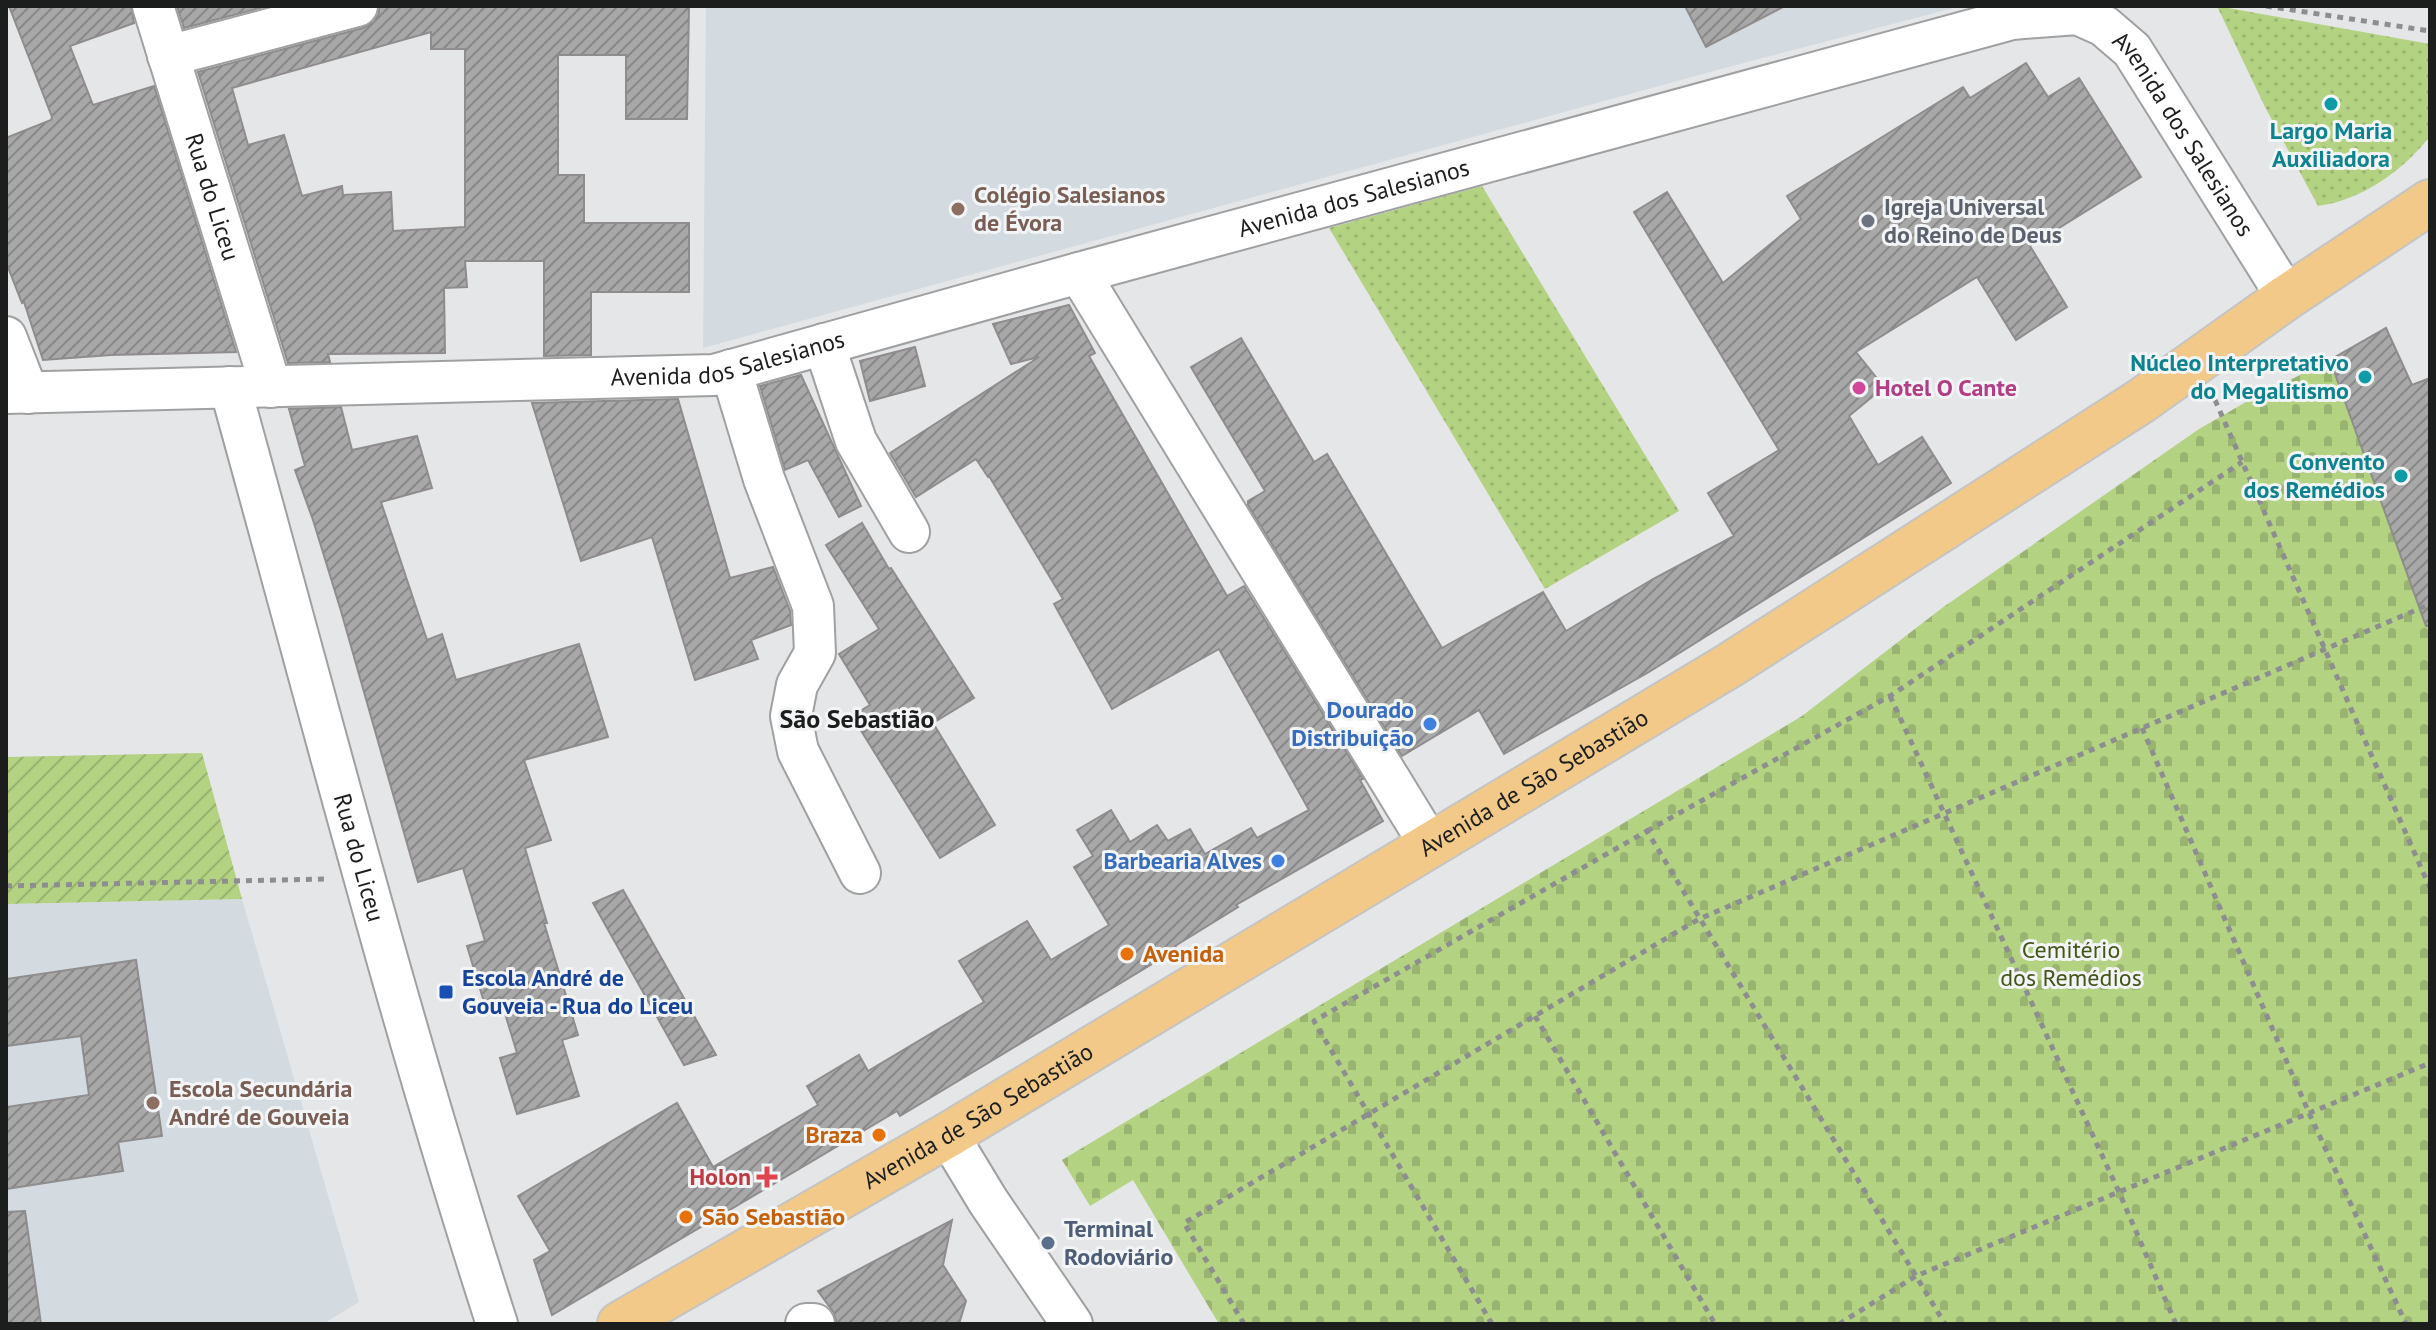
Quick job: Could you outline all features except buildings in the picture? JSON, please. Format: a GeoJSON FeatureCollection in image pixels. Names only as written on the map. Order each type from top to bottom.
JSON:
{"type":"FeatureCollection","features":[{"type":"Feature","properties":{"kind":"main road","name":"Avenida de São Sebastião"},"geometry":{"type":"LineString","coordinates":[[620,1324],[948,1135],[1730,665],[2127,410],[2287,297],[2429,205]]}},
{"type":"Feature","properties":{"kind":"street","name":"Rua do Liceu"},"geometry":{"type":"LineString","coordinates":[[153,6],[271,387]]}},
{"type":"Feature","properties":{"kind":"street"},"geometry":{"type":"LineString","coordinates":[[168,56],[357,6]]}},
{"type":"Feature","properties":{"kind":"street","name":"Avenida dos Salesianos"},"geometry":{"type":"LineString","coordinates":[[230,387],[714,375],[2012,19],[2077,14],[2104,26],[2132,50],[2287,297]]}},
{"type":"Feature","properties":{"kind":"street"},"geometry":{"type":"LineString","coordinates":[[1079,273],[1430,845]]}},
{"type":"Feature","properties":{"kind":"street"},"geometry":{"type":"LineString","coordinates":[[6,337],[17,393],[230,387]]}},
{"type":"Feature","properties":{"kind":"street"},"geometry":{"type":"LineString","coordinates":[[824,344],[856,441],[909,532]]}},
{"type":"Feature","properties":{"kind":"street"},"geometry":{"type":"LineString","coordinates":[[731,370],[764,479],[813,606],[815,653],[797,685],[791,716],[798,751],[860,873]]}},
{"type":"Feature","properties":{"kind":"street","name":"Rua do Liceu"},"geometry":{"type":"LineString","coordinates":[[230,387],[442,1146],[497,1324]]}},
{"type":"Feature","properties":{"kind":"street"},"geometry":{"type":"LineString","coordinates":[[948,1135],[988,1201],[1072,1324]]}},
{"type":"Feature","properties":{"kind":"street"},"geometry":{"type":"LineString","coordinates":[[806,1324],[814,1324]]}},
{"type":"Feature","properties":{"kind":"path"},"geometry":{"type":"LineString","coordinates":[[2266,6],[2430,31]]}},
{"type":"Feature","properties":{"kind":"path"},"geometry":{"type":"LineString","coordinates":[[2198,362],[2430,888]]}},
{"type":"Feature","properties":{"kind":"path"},"geometry":{"type":"LineString","coordinates":[[1492,1324],[1314,1021],[1890,696],[2242,462]]}},
{"type":"Feature","properties":{"kind":"path"},"geometry":{"type":"LineString","coordinates":[[1244,1324],[1184,1223],[1699,919],[2430,604]]}},
{"type":"Feature","properties":{"kind":"path"},"geometry":{"type":"LineString","coordinates":[[1890,696],[2119,1192],[2176,1324]]}},
{"type":"Feature","properties":{"kind":"path"},"geometry":{"type":"LineString","coordinates":[[2142,728],[2309,1113],[2406,1324]]}},
{"type":"Feature","properties":{"kind":"path"},"geometry":{"type":"LineString","coordinates":[[1647,831],[1945,1324]]}},
{"type":"Feature","properties":{"kind":"path"},"geometry":{"type":"LineString","coordinates":[[6,886],[366,877]]}},
{"type":"Feature","properties":{"kind":"path"},"geometry":{"type":"LineString","coordinates":[[1535,1016],[1715,1324]]}},
{"type":"Feature","properties":{"kind":"path"},"geometry":{"type":"LineString","coordinates":[[1839,1324],[1916,1276],[2430,1063]]}},
{"type":"Feature","properties":{"kind":"shaded area","name":"Colégio Salesianos de Évora"},"geometry":{"type":"Polygon","coordinates":[[[706,6],[1961,6],[703,348],[706,6]]]}},
{"type":"Feature","properties":{"kind":"shaded area","name":"Escola Secundária André de Gouveia"},"geometry":{"type":"Polygon","coordinates":[[[242,899],[359,1302],[323,1324],[6,1324],[6,904],[242,899]]]}},
{"type":"Feature","properties":{"kind":"green space","name":"Largo Maria Auxiliadora"},"geometry":{"type":"Polygon","coordinates":[[[2217,6],[2430,44],[2430,136],[2420,149],[2381,182],[2350,197],[2318,206],[2264,105],[2217,6]]]}},
{"type":"Feature","properties":{"kind":"green space"},"geometry":{"type":"Polygon","coordinates":[[[1482,186],[1679,511],[1545,589],[1329,228],[1482,186]]]}},
{"type":"Feature","properties":{"kind":"green space","name":"Cemitério dos Remédios"},"geometry":{"type":"Polygon","coordinates":[[[2330,360],[2408,576],[2430,568],[2430,1324],[1219,1324],[1133,1180],[1090,1206],[1062,1160],[1802,716],[1942,608],[2199,429],[2330,360]]]}},
{"type":"Feature","properties":{"kind":"green space"},"geometry":{"type":"Polygon","coordinates":[[[202,753],[242,899],[6,904],[6,757],[202,753]]]}},
{"type":"Feature","properties":{"kind":"place","name":"Largo Maria Auxiliadora"},"geometry":{"type":"Point","coordinates":[2331,104]}},
{"type":"Feature","properties":{"kind":"place","name":"Colégio Salesianos de Évora"},"geometry":{"type":"Point","coordinates":[958,209]}},
{"type":"Feature","properties":{"kind":"place","name":"Igreja Universal do Reino de Deus"},"geometry":{"type":"Point","coordinates":[1868,221]}},
{"type":"Feature","properties":{"kind":"place","name":"Núcleo Interpretativo do Megalitismo"},"geometry":{"type":"Point","coordinates":[2365,377]}},
{"type":"Feature","properties":{"kind":"place","name":"Hotel O Cante"},"geometry":{"type":"Point","coordinates":[1859,388]}},
{"type":"Feature","properties":{"kind":"place","name":"Convento dos Remédios"},"geometry":{"type":"Point","coordinates":[2401,476]}},
{"type":"Feature","properties":{"kind":"place","name":"Dourado Distribuição"},"geometry":{"type":"Point","coordinates":[1430,724]}},
{"type":"Feature","properties":{"kind":"place","name":"Barbearia Alves"},"geometry":{"type":"Point","coordinates":[1278,861]}},
{"type":"Feature","properties":{"kind":"place","name":"Avenida"},"geometry":{"type":"Point","coordinates":[1127,954]}},
{"type":"Feature","properties":{"kind":"place","name":"Escola André de Gouveia - Rua do Liceu"},"geometry":{"type":"Point","coordinates":[446,992]}},
{"type":"Feature","properties":{"kind":"place","name":"Escola Secundária André de Gouveia"},"geometry":{"type":"Point","coordinates":[153,1103]}},
{"type":"Feature","properties":{"kind":"place","name":"Braza"},"geometry":{"type":"Point","coordinates":[879,1135]}},
{"type":"Feature","properties":{"kind":"place","name":"Holon"},"geometry":{"type":"Point","coordinates":[767,1177]}},
{"type":"Feature","properties":{"kind":"place","name":"São Sebastião"},"geometry":{"type":"Point","coordinates":[686,1217]}},
{"type":"Feature","properties":{"kind":"place","name":"Terminal Rodoviário"},"geometry":{"type":"Point","coordinates":[1048,1243]}},
{"type":"Feature","properties":{"kind":"district","name":"São Sebastião"},"geometry":{"type":"Point","coordinates":[857,719]}}]}
